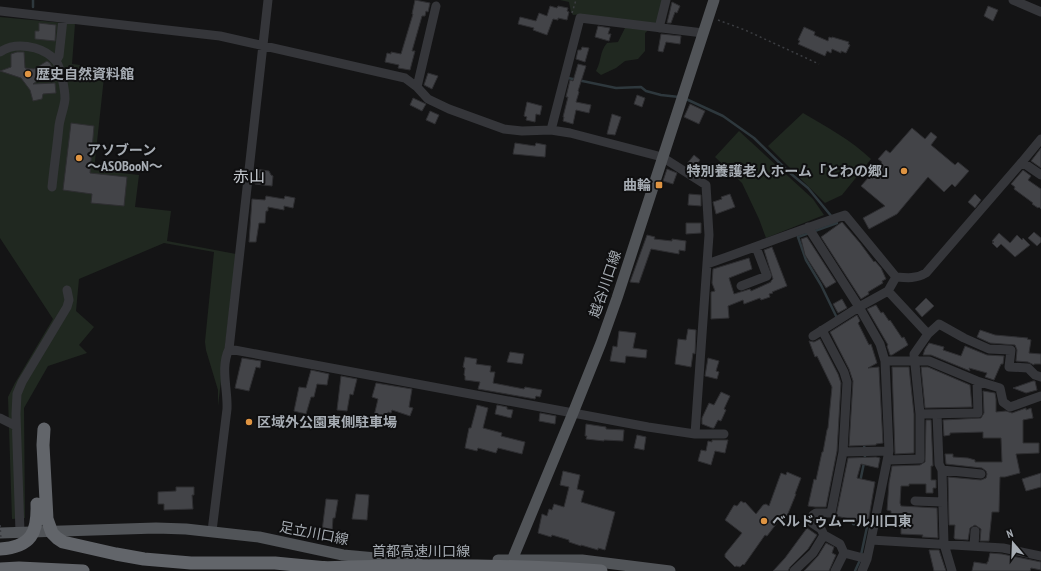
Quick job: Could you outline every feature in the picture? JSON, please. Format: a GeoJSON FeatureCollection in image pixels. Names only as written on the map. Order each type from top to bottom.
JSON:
{"type":"FeatureCollection","features":[{"type":"Feature","properties":{"kind":"highway"},"geometry":{"type":"LineString","coordinates":[[0,549],[17,546],[26,541],[32,535],[36,527],[38,519],[39,429],[43,445],[47,519],[52,533],[63,542],[144,559],[192,563],[276,563],[327,568]]}},
{"type":"Feature","properties":{"kind":"highway","name":"首都高速川口線"},"geometry":{"type":"LineString","coordinates":[[242,571],[327,568],[496,566],[601,571]]}},
{"type":"Feature","properties":{"kind":"highway"},"geometry":{"type":"LineString","coordinates":[[0,569],[19,568],[83,571]]}},
{"type":"Feature","properties":{"kind":"main road","name":"越谷川口線"},"geometry":{"type":"LineString","coordinates":[[507,571],[601,343],[714,0]]}},
{"type":"Feature","properties":{"kind":"main road","name":"足立川口線"},"geometry":{"type":"LineString","coordinates":[[0,533],[156,528],[212,531],[259,537],[324,551],[370,558],[398,560],[582,560],[670,571]]}},
{"type":"Feature","properties":{"kind":"street"},"geometry":{"type":"LineString","coordinates":[[212,531],[227,409],[227,392],[224,376],[227,352],[229,349],[268,0]]}},
{"type":"Feature","properties":{"kind":"street"},"geometry":{"type":"LineString","coordinates":[[659,28],[666,0]]}},
{"type":"Feature","properties":{"kind":"street"},"geometry":{"type":"LineString","coordinates":[[1013,0],[1041,12]]}},
{"type":"Feature","properties":{"kind":"street"},"geometry":{"type":"LineString","coordinates":[[417,88],[436,6]]}},
{"type":"Feature","properties":{"kind":"street"},"geometry":{"type":"LineString","coordinates":[[0,11],[220,36],[405,78],[428,98],[449,109],[504,129],[551,130],[570,133],[662,157],[706,185],[709,235],[695,434]]}},
{"type":"Feature","properties":{"kind":"street"},"geometry":{"type":"LineString","coordinates":[[551,130],[580,18],[703,33]]}},
{"type":"Feature","properties":{"kind":"street"},"geometry":{"type":"LineString","coordinates":[[56,61],[59,56],[63,19]]}},
{"type":"Feature","properties":{"kind":"street"},"geometry":{"type":"LineString","coordinates":[[0,52],[8,47],[24,46],[44,52],[56,61],[61,75],[64,99],[52,187]]}},
{"type":"Feature","properties":{"kind":"street"},"geometry":{"type":"LineString","coordinates":[[707,264],[808,227],[846,215],[896,277],[909,279],[919,277],[926,273],[1041,139]]}},
{"type":"Feature","properties":{"kind":"street"},"geometry":{"type":"LineString","coordinates":[[1022,162],[1041,175]]}},
{"type":"Feature","properties":{"kind":"street"},"geometry":{"type":"LineString","coordinates":[[808,227],[859,306],[880,344],[885,361],[888,456],[867,559],[862,571]]}},
{"type":"Feature","properties":{"kind":"street"},"geometry":{"type":"LineString","coordinates":[[741,286],[767,276],[756,247]]}},
{"type":"Feature","properties":{"kind":"street"},"geometry":{"type":"LineString","coordinates":[[813,336],[859,306],[888,291],[896,277]]}},
{"type":"Feature","properties":{"kind":"street"},"geometry":{"type":"LineString","coordinates":[[20,532],[16,400],[19,389],[67,307],[69,300],[67,290]]}},
{"type":"Feature","properties":{"kind":"street"},"geometry":{"type":"LineString","coordinates":[[888,291],[928,334]]}},
{"type":"Feature","properties":{"kind":"street"},"geometry":{"type":"LineString","coordinates":[[843,452],[920,459],[920,414],[914,354],[928,334],[939,324],[964,338],[989,349],[1011,350],[1009,367],[1028,368],[1035,375],[1041,377]]}},
{"type":"Feature","properties":{"kind":"street"},"geometry":{"type":"LineString","coordinates":[[822,330],[844,372],[847,382],[843,452],[831,513],[816,513],[813,515],[812,523],[821,529],[824,535],[840,544],[844,553]]}},
{"type":"Feature","properties":{"kind":"street"},"geometry":{"type":"LineString","coordinates":[[229,349],[648,427],[695,434],[724,434]]}},
{"type":"Feature","properties":{"kind":"street"},"geometry":{"type":"LineString","coordinates":[[885,361],[929,361],[977,381],[1000,388],[1003,402],[1010,407],[1041,396]]}},
{"type":"Feature","properties":{"kind":"street"},"geometry":{"type":"LineString","coordinates":[[920,414],[978,412],[977,381]]}},
{"type":"Feature","properties":{"kind":"street"},"geometry":{"type":"LineString","coordinates":[[936,414],[939,464],[942,470],[944,544],[952,571]]}},
{"type":"Feature","properties":{"kind":"street"},"geometry":{"type":"LineString","coordinates":[[2,420],[16,426]]}},
{"type":"Feature","properties":{"kind":"street"},"geometry":{"type":"LineString","coordinates":[[942,470],[981,474]]}},
{"type":"Feature","properties":{"kind":"street"},"geometry":{"type":"LineString","coordinates":[[915,500],[943,502]]}},
{"type":"Feature","properties":{"kind":"street"},"geometry":{"type":"LineString","coordinates":[[974,546],[975,531]]}},
{"type":"Feature","properties":{"kind":"street"},"geometry":{"type":"LineString","coordinates":[[794,571],[813,553],[824,535]]}},
{"type":"Feature","properties":{"kind":"street"},"geometry":{"type":"LineString","coordinates":[[871,540],[1003,548],[1041,556]]}},
{"type":"Feature","properties":{"kind":"street"},"geometry":{"type":"LineString","coordinates":[[844,553],[867,559]]}},
{"type":"Feature","properties":{"kind":"street"},"geometry":{"type":"LineString","coordinates":[[835,571],[844,553]]}},
{"type":"Feature","properties":{"kind":"path"},"geometry":{"type":"LineString","coordinates":[[708,17],[745,30],[818,64]]}},
{"type":"Feature","properties":{"kind":"shaded area"},"geometry":{"type":"Polygon","coordinates":[[[560,0],[663,0],[658,21],[645,33],[645,51],[638,59],[625,61],[616,68],[601,75],[596,71],[604,47],[607,43],[618,42],[625,28],[600,17],[573,15],[569,2],[560,0]]]}},
{"type":"Feature","properties":{"kind":"shaded area"},"geometry":{"type":"Polygon","coordinates":[[[0,17],[75,24],[72,64],[105,68],[94,170],[139,175],[135,207],[171,211],[167,241],[236,254],[218,406],[218,390],[205,342],[214,252],[164,243],[79,279],[76,311],[94,327],[79,345],[87,353],[48,366],[24,408],[25,518],[12,519],[8,397],[53,319],[0,238],[0,17]]]}},
{"type":"Feature","properties":{"kind":"shaded area"},"geometry":{"type":"Polygon","coordinates":[[[803,113],[847,140],[871,159],[842,195],[825,203],[768,146],[803,113]]]}},
{"type":"Feature","properties":{"kind":"shaded area"},"geometry":{"type":"Polygon","coordinates":[[[739,131],[813,199],[824,215],[766,238],[742,183],[715,157],[739,131]]]}},
{"type":"Feature","properties":{"kind":"building"},"geometry":{"type":"Polygon","coordinates":[[[415,0],[430,3],[428,12],[426,11],[425,16],[422,16],[412,51],[415,51],[410,70],[398,68],[399,65],[385,62],[387,53],[391,54],[391,52],[401,54],[413,14],[415,0]]]}},
{"type":"Feature","properties":{"kind":"building"},"geometry":{"type":"Polygon","coordinates":[[[672,2],[680,6],[677,13],[675,12],[671,23],[667,23],[672,2]]]}},
{"type":"Feature","properties":{"kind":"building"},"geometry":{"type":"Polygon","coordinates":[[[550,6],[557,8],[558,6],[568,8],[567,11],[569,12],[567,20],[558,18],[558,20],[553,19],[547,35],[533,30],[534,28],[518,24],[520,17],[536,21],[539,13],[547,16],[550,6]]]}},
{"type":"Feature","properties":{"kind":"building"},"geometry":{"type":"Polygon","coordinates":[[[988,6],[998,10],[993,21],[984,16],[988,6]]]}},
{"type":"Feature","properties":{"kind":"building"},"geometry":{"type":"Polygon","coordinates":[[[39,23],[56,25],[55,41],[35,39],[35,31],[39,31],[39,23]]]}},
{"type":"Feature","properties":{"kind":"building"},"geometry":{"type":"Polygon","coordinates":[[[598,26],[610,28],[608,34],[611,34],[609,41],[595,37],[598,26]]]}},
{"type":"Feature","properties":{"kind":"building"},"geometry":{"type":"Polygon","coordinates":[[[804,27],[815,32],[814,35],[828,41],[829,37],[832,37],[849,42],[848,44],[850,45],[846,53],[841,51],[841,53],[832,49],[831,53],[827,51],[825,56],[798,44],[800,41],[798,40],[804,27]]]}},
{"type":"Feature","properties":{"kind":"building"},"geometry":{"type":"Polygon","coordinates":[[[661,34],[681,36],[680,44],[666,42],[663,52],[658,51],[661,34]]]}},
{"type":"Feature","properties":{"kind":"building"},"geometry":{"type":"Polygon","coordinates":[[[582,47],[589,48],[585,62],[576,59],[578,50],[581,50],[582,47]]]}},
{"type":"Feature","properties":{"kind":"building","name":"歴史自然資料館"},"geometry":{"type":"Polygon","coordinates":[[[24,52],[25,68],[34,69],[47,61],[50,63],[53,69],[33,84],[55,83],[56,93],[43,94],[42,99],[33,101],[30,90],[21,78],[0,71],[11,67],[11,54],[24,52]]]}},
{"type":"Feature","properties":{"kind":"building"},"geometry":{"type":"Polygon","coordinates":[[[578,64],[586,66],[576,102],[591,105],[589,113],[576,110],[573,124],[563,121],[563,117],[570,80],[573,81],[578,64]]]}},
{"type":"Feature","properties":{"kind":"building"},"geometry":{"type":"Polygon","coordinates":[[[428,73],[438,76],[432,89],[424,85],[428,73]]]}},
{"type":"Feature","properties":{"kind":"building"},"geometry":{"type":"Polygon","coordinates":[[[637,95],[645,98],[642,107],[634,104],[637,95]]]}},
{"type":"Feature","properties":{"kind":"building"},"geometry":{"type":"Polygon","coordinates":[[[413,98],[426,104],[422,111],[410,105],[413,98]]]}},
{"type":"Feature","properties":{"kind":"building"},"geometry":{"type":"Polygon","coordinates":[[[527,102],[542,106],[540,115],[536,114],[535,122],[526,120],[527,117],[524,116],[527,102]]]}},
{"type":"Feature","properties":{"kind":"building"},"geometry":{"type":"Polygon","coordinates":[[[690,104],[705,111],[699,124],[684,117],[690,104]]]}},
{"type":"Feature","properties":{"kind":"building"},"geometry":{"type":"Polygon","coordinates":[[[430,111],[439,115],[435,124],[426,120],[430,111]]]}},
{"type":"Feature","properties":{"kind":"building"},"geometry":{"type":"Polygon","coordinates":[[[612,114],[621,117],[615,135],[607,134],[612,114]]]}},
{"type":"Feature","properties":{"kind":"building","name":"アソブーン ～ASOBooN～"},"geometry":{"type":"Polygon","coordinates":[[[71,123],[94,126],[90,173],[127,177],[124,206],[91,203],[92,194],[63,190],[71,123]]]}},
{"type":"Feature","properties":{"kind":"building","name":"特別養護老人ホーム「とわの郷」"},"geometry":{"type":"Polygon","coordinates":[[[912,128],[925,139],[931,132],[937,137],[931,145],[955,165],[958,162],[969,171],[955,187],[952,184],[944,192],[928,177],[897,214],[869,229],[863,218],[885,206],[861,186],[882,162],[878,159],[886,150],[890,153],[912,128]]]}},
{"type":"Feature","properties":{"kind":"building"},"geometry":{"type":"Polygon","coordinates":[[[515,143],[535,146],[536,143],[546,145],[545,157],[513,154],[515,143]]]}},
{"type":"Feature","properties":{"kind":"building"},"geometry":{"type":"Polygon","coordinates":[[[1041,148],[1041,168],[1031,161],[1041,148]]]}},
{"type":"Feature","properties":{"kind":"building"},"geometry":{"type":"Polygon","coordinates":[[[694,155],[700,160],[693,170],[686,165],[694,155]]]}},
{"type":"Feature","properties":{"kind":"building"},"geometry":{"type":"Polygon","coordinates":[[[255,169],[269,171],[273,176],[272,186],[255,184],[255,169]]]}},
{"type":"Feature","properties":{"kind":"building"},"geometry":{"type":"Polygon","coordinates":[[[667,169],[677,173],[673,184],[663,181],[667,169]]]}},
{"type":"Feature","properties":{"kind":"building"},"geometry":{"type":"Polygon","coordinates":[[[1023,170],[1031,176],[1028,180],[1041,189],[1041,209],[1032,204],[1033,203],[1014,189],[1015,187],[1011,184],[1023,170]]]}},
{"type":"Feature","properties":{"kind":"building"},"geometry":{"type":"Polygon","coordinates":[[[689,194],[701,195],[701,206],[688,205],[689,194]]]}},
{"type":"Feature","properties":{"kind":"building"},"geometry":{"type":"Polygon","coordinates":[[[730,194],[735,207],[716,214],[713,202],[730,194]]]}},
{"type":"Feature","properties":{"kind":"building"},"geometry":{"type":"Polygon","coordinates":[[[975,194],[981,200],[975,208],[968,202],[975,194]]]}},
{"type":"Feature","properties":{"kind":"building"},"geometry":{"type":"Polygon","coordinates":[[[266,196],[284,199],[285,196],[295,198],[293,208],[284,206],[284,210],[268,207],[268,211],[266,211],[265,223],[259,223],[256,242],[249,242],[252,199],[265,200],[266,196]]]}},
{"type":"Feature","properties":{"kind":"building"},"geometry":{"type":"Polygon","coordinates":[[[842,222],[874,262],[875,261],[881,268],[886,279],[882,281],[883,283],[868,292],[869,294],[861,299],[821,237],[842,222]]]}},
{"type":"Feature","properties":{"kind":"building"},"geometry":{"type":"Polygon","coordinates":[[[686,223],[701,223],[701,233],[686,234],[686,223]]]}},
{"type":"Feature","properties":{"kind":"building"},"geometry":{"type":"Polygon","coordinates":[[[1034,232],[1041,238],[1041,242],[1037,246],[1028,238],[1034,232]]]}},
{"type":"Feature","properties":{"kind":"building"},"geometry":{"type":"Polygon","coordinates":[[[999,233],[1010,243],[1017,235],[1022,240],[1023,238],[1030,245],[1015,257],[1001,244],[997,248],[992,243],[999,233]]]}},
{"type":"Feature","properties":{"kind":"building"},"geometry":{"type":"Polygon","coordinates":[[[647,235],[655,237],[654,239],[686,241],[685,251],[679,250],[679,254],[651,249],[639,283],[630,282],[647,235]]]}},
{"type":"Feature","properties":{"kind":"building"},"geometry":{"type":"Polygon","coordinates":[[[807,237],[836,282],[826,288],[805,255],[801,239],[807,237]]]}},
{"type":"Feature","properties":{"kind":"building"},"geometry":{"type":"Polygon","coordinates":[[[772,247],[787,286],[772,292],[773,293],[769,294],[770,297],[761,300],[760,298],[744,304],[743,300],[728,306],[729,318],[711,319],[711,292],[715,291],[712,283],[713,269],[749,258],[752,269],[729,278],[734,294],[750,289],[751,291],[771,282],[773,279],[764,250],[772,247]]]}},
{"type":"Feature","properties":{"kind":"building"},"geometry":{"type":"Polygon","coordinates":[[[926,298],[934,306],[922,317],[915,309],[926,298]]]}},
{"type":"Feature","properties":{"kind":"building"},"geometry":{"type":"Polygon","coordinates":[[[842,299],[847,308],[838,313],[833,304],[842,299]]]}},
{"type":"Feature","properties":{"kind":"building"},"geometry":{"type":"Polygon","coordinates":[[[876,305],[881,313],[883,312],[889,321],[890,320],[902,338],[904,337],[908,345],[892,355],[890,355],[888,345],[867,309],[876,305]]]}},
{"type":"Feature","properties":{"kind":"building"},"geometry":{"type":"Polygon","coordinates":[[[857,315],[860,321],[858,323],[869,345],[871,344],[877,363],[868,368],[879,367],[883,443],[876,445],[849,446],[853,381],[849,369],[830,332],[857,315]]]}},
{"type":"Feature","properties":{"kind":"building"},"geometry":{"type":"Polygon","coordinates":[[[688,329],[696,330],[695,354],[693,353],[691,367],[675,364],[678,339],[686,340],[688,329]]]}},
{"type":"Feature","properties":{"kind":"building"},"geometry":{"type":"Polygon","coordinates":[[[980,330],[995,335],[1028,338],[1027,339],[1031,340],[1029,353],[1041,354],[1041,364],[1034,365],[1028,362],[1016,361],[1017,350],[1015,345],[990,343],[977,337],[980,330]]]}},
{"type":"Feature","properties":{"kind":"building"},"geometry":{"type":"Polygon","coordinates":[[[619,331],[636,333],[633,348],[647,350],[646,358],[626,356],[625,363],[610,361],[613,346],[617,347],[619,331]]]}},
{"type":"Feature","properties":{"kind":"building"},"geometry":{"type":"Polygon","coordinates":[[[820,339],[841,383],[837,451],[826,507],[808,506],[814,479],[816,480],[828,428],[832,387],[817,356],[815,357],[809,341],[814,342],[820,339]]]}},
{"type":"Feature","properties":{"kind":"building"},"geometry":{"type":"Polygon","coordinates":[[[929,343],[944,347],[943,350],[961,356],[965,346],[987,355],[1004,356],[1003,364],[1001,364],[994,380],[985,377],[987,373],[969,368],[970,371],[931,355],[923,355],[929,343]]]}},
{"type":"Feature","properties":{"kind":"building"},"geometry":{"type":"Polygon","coordinates":[[[510,352],[524,354],[522,364],[507,362],[510,352]]]}},
{"type":"Feature","properties":{"kind":"building"},"geometry":{"type":"Polygon","coordinates":[[[465,357],[477,359],[476,364],[491,366],[490,372],[495,372],[493,383],[524,389],[525,387],[542,390],[540,397],[536,396],[535,399],[478,389],[480,382],[465,380],[465,368],[463,367],[465,357]]]}},
{"type":"Feature","properties":{"kind":"building"},"geometry":{"type":"Polygon","coordinates":[[[242,358],[261,361],[260,368],[256,367],[249,391],[235,388],[242,358]]]}},
{"type":"Feature","properties":{"kind":"building"},"geometry":{"type":"Polygon","coordinates":[[[708,358],[719,361],[716,371],[719,372],[717,379],[705,376],[708,358]]]}},
{"type":"Feature","properties":{"kind":"building"},"geometry":{"type":"Polygon","coordinates":[[[892,367],[909,367],[914,414],[914,453],[895,454],[892,367]]]}},
{"type":"Feature","properties":{"kind":"building"},"geometry":{"type":"Polygon","coordinates":[[[921,367],[928,367],[970,385],[972,407],[925,408],[921,367]]]}},
{"type":"Feature","properties":{"kind":"building"},"geometry":{"type":"Polygon","coordinates":[[[311,370],[329,374],[327,385],[317,384],[314,397],[311,397],[306,414],[294,411],[299,387],[306,388],[311,370]]]}},
{"type":"Feature","properties":{"kind":"building"},"geometry":{"type":"Polygon","coordinates":[[[341,376],[357,379],[353,395],[350,394],[347,411],[337,410],[341,376]]]}},
{"type":"Feature","properties":{"kind":"building"},"geometry":{"type":"Polygon","coordinates":[[[1035,381],[1037,390],[1026,393],[1013,388],[1035,381]]]}},
{"type":"Feature","properties":{"kind":"building"},"geometry":{"type":"Polygon","coordinates":[[[376,383],[412,389],[409,407],[413,408],[410,416],[392,410],[391,413],[388,412],[386,421],[374,416],[378,399],[372,397],[376,383]]]}},
{"type":"Feature","properties":{"kind":"building"},"geometry":{"type":"Polygon","coordinates":[[[983,391],[995,393],[996,412],[1006,411],[1012,413],[1026,408],[1026,410],[1031,408],[1033,418],[1023,420],[1023,443],[1039,443],[1039,453],[1016,454],[1020,473],[1000,477],[999,512],[992,512],[989,541],[980,541],[981,529],[975,525],[970,528],[968,540],[955,539],[955,525],[949,525],[948,477],[981,480],[986,478],[987,474],[982,468],[946,464],[945,454],[953,454],[953,457],[968,458],[975,460],[975,462],[1002,462],[1001,438],[983,438],[983,432],[950,433],[950,435],[944,436],[943,420],[981,418],[984,413],[983,391]]]}},
{"type":"Feature","properties":{"kind":"building"},"geometry":{"type":"Polygon","coordinates":[[[721,392],[730,396],[724,409],[726,410],[721,421],[718,420],[714,428],[702,424],[702,418],[709,403],[714,405],[721,392]]]}},
{"type":"Feature","properties":{"kind":"building"},"geometry":{"type":"Polygon","coordinates":[[[477,405],[488,408],[483,428],[502,433],[501,436],[525,442],[522,454],[498,448],[496,453],[478,448],[477,451],[465,448],[469,428],[471,428],[477,405]]]}},
{"type":"Feature","properties":{"kind":"building"},"geometry":{"type":"Polygon","coordinates":[[[497,405],[513,410],[511,418],[495,414],[497,405]]]}},
{"type":"Feature","properties":{"kind":"building"},"geometry":{"type":"Polygon","coordinates":[[[540,413],[556,416],[555,424],[539,421],[540,413]]]}},
{"type":"Feature","properties":{"kind":"building"},"geometry":{"type":"Polygon","coordinates":[[[926,420],[931,420],[933,466],[931,466],[931,480],[936,480],[936,488],[933,488],[933,493],[926,493],[926,484],[909,484],[909,486],[901,486],[900,503],[901,506],[937,508],[938,538],[922,537],[923,535],[901,534],[901,515],[891,514],[891,511],[887,510],[892,466],[920,465],[925,462],[926,420]]]}},
{"type":"Feature","properties":{"kind":"building"},"geometry":{"type":"Polygon","coordinates":[[[586,424],[606,427],[606,429],[624,430],[623,441],[586,439],[586,424]]]}},
{"type":"Feature","properties":{"kind":"building"},"geometry":{"type":"Polygon","coordinates":[[[637,435],[646,437],[644,450],[634,448],[637,435]]]}},
{"type":"Feature","properties":{"kind":"building"},"geometry":{"type":"Polygon","coordinates":[[[712,440],[728,440],[725,453],[715,451],[711,465],[698,461],[701,450],[706,451],[708,441],[712,442],[712,440]]]}},
{"type":"Feature","properties":{"kind":"building"},"geometry":{"type":"Polygon","coordinates":[[[848,458],[880,458],[878,468],[861,464],[857,478],[875,482],[868,523],[836,516],[848,458]]]}},
{"type":"Feature","properties":{"kind":"building"},"geometry":{"type":"Polygon","coordinates":[[[563,471],[580,475],[577,489],[584,491],[581,502],[615,512],[605,550],[581,546],[569,542],[569,540],[538,533],[542,514],[547,516],[549,509],[552,510],[554,504],[564,507],[569,487],[560,485],[563,471]]]}},
{"type":"Feature","properties":{"kind":"building","name":"ベルドゥムール川口東"},"geometry":{"type":"Polygon","coordinates":[[[787,472],[801,478],[787,516],[784,514],[767,536],[765,535],[744,565],[735,567],[725,557],[725,554],[742,533],[725,520],[734,505],[737,506],[741,501],[744,503],[745,502],[756,514],[763,505],[766,504],[769,506],[781,473],[786,475],[787,472]]]}},
{"type":"Feature","properties":{"kind":"building"},"geometry":{"type":"Polygon","coordinates":[[[1041,473],[1041,487],[1026,491],[1022,479],[1041,473]]]}},
{"type":"Feature","properties":{"kind":"building"},"geometry":{"type":"Polygon","coordinates":[[[176,487],[194,487],[194,495],[192,495],[193,509],[164,510],[164,504],[158,504],[158,492],[176,491],[176,487]]]}},
{"type":"Feature","properties":{"kind":"building"},"geometry":{"type":"Polygon","coordinates":[[[356,494],[369,495],[367,520],[352,519],[356,494]]]}},
{"type":"Feature","properties":{"kind":"building"},"geometry":{"type":"Polygon","coordinates":[[[326,499],[338,500],[335,518],[333,518],[332,532],[322,531],[326,499]]]}},
{"type":"Feature","properties":{"kind":"building"},"geometry":{"type":"Polygon","coordinates":[[[807,528],[817,535],[808,549],[790,567],[788,571],[773,571],[785,558],[807,528]]]}},
{"type":"Feature","properties":{"kind":"building"},"geometry":{"type":"Polygon","coordinates":[[[826,543],[834,547],[832,553],[836,555],[829,571],[804,571],[818,556],[826,543]]]}},
{"type":"Feature","properties":{"kind":"building"},"geometry":{"type":"Polygon","coordinates":[[[929,550],[939,550],[946,571],[934,571],[929,550]]]}},
{"type":"Feature","properties":{"kind":"building"},"geometry":{"type":"Polygon","coordinates":[[[990,553],[1041,562],[1041,570],[1031,568],[1030,571],[972,571],[974,562],[987,564],[990,553]]]}},
{"type":"Feature","properties":{"kind":"waterway"},"geometry":{"type":"LineString","coordinates":[[33,0],[33,7]]}},
{"type":"Feature","properties":{"kind":"waterway"},"geometry":{"type":"LineString","coordinates":[[568,78],[616,88],[641,87],[646,91],[661,95],[679,97]]}},
{"type":"Feature","properties":{"kind":"waterway"},"geometry":{"type":"LineString","coordinates":[[686,99],[723,116],[754,138],[790,173],[808,188],[837,223],[798,237],[806,260],[821,285],[837,318]]}},
{"type":"Feature","properties":{"kind":"waterway"},"geometry":{"type":"LineString","coordinates":[[860,482],[865,458],[864,443]]}},
{"type":"Feature","properties":{"kind":"waterway"},"geometry":{"type":"LineString","coordinates":[[853,516],[853,524],[867,527],[861,555]]}},
{"type":"Feature","properties":{"kind":"waterway"},"geometry":{"type":"LineString","coordinates":[[855,571],[860,560]]}},
{"type":"Feature","properties":{"kind":"place","name":"歴史自然資料館"},"geometry":{"type":"Point","coordinates":[28,74]}},
{"type":"Feature","properties":{"kind":"place","name":"アソブーン ～ASOBooN～"},"geometry":{"type":"Point","coordinates":[79,158]}},
{"type":"Feature","properties":{"kind":"place","name":"特別養護老人ホーム「とわの郷」"},"geometry":{"type":"Point","coordinates":[904,171]}},
{"type":"Feature","properties":{"kind":"place","name":"曲輪"},"geometry":{"type":"Point","coordinates":[659,185]}},
{"type":"Feature","properties":{"kind":"place","name":"区域外公園東側駐車場"},"geometry":{"type":"Point","coordinates":[249,422]}},
{"type":"Feature","properties":{"kind":"place","name":"ベルドゥムール川口東"},"geometry":{"type":"Point","coordinates":[764,521]}},
{"type":"Feature","properties":{"kind":"district","name":"赤山"},"geometry":{"type":"Point","coordinates":[249,176]}}]}
